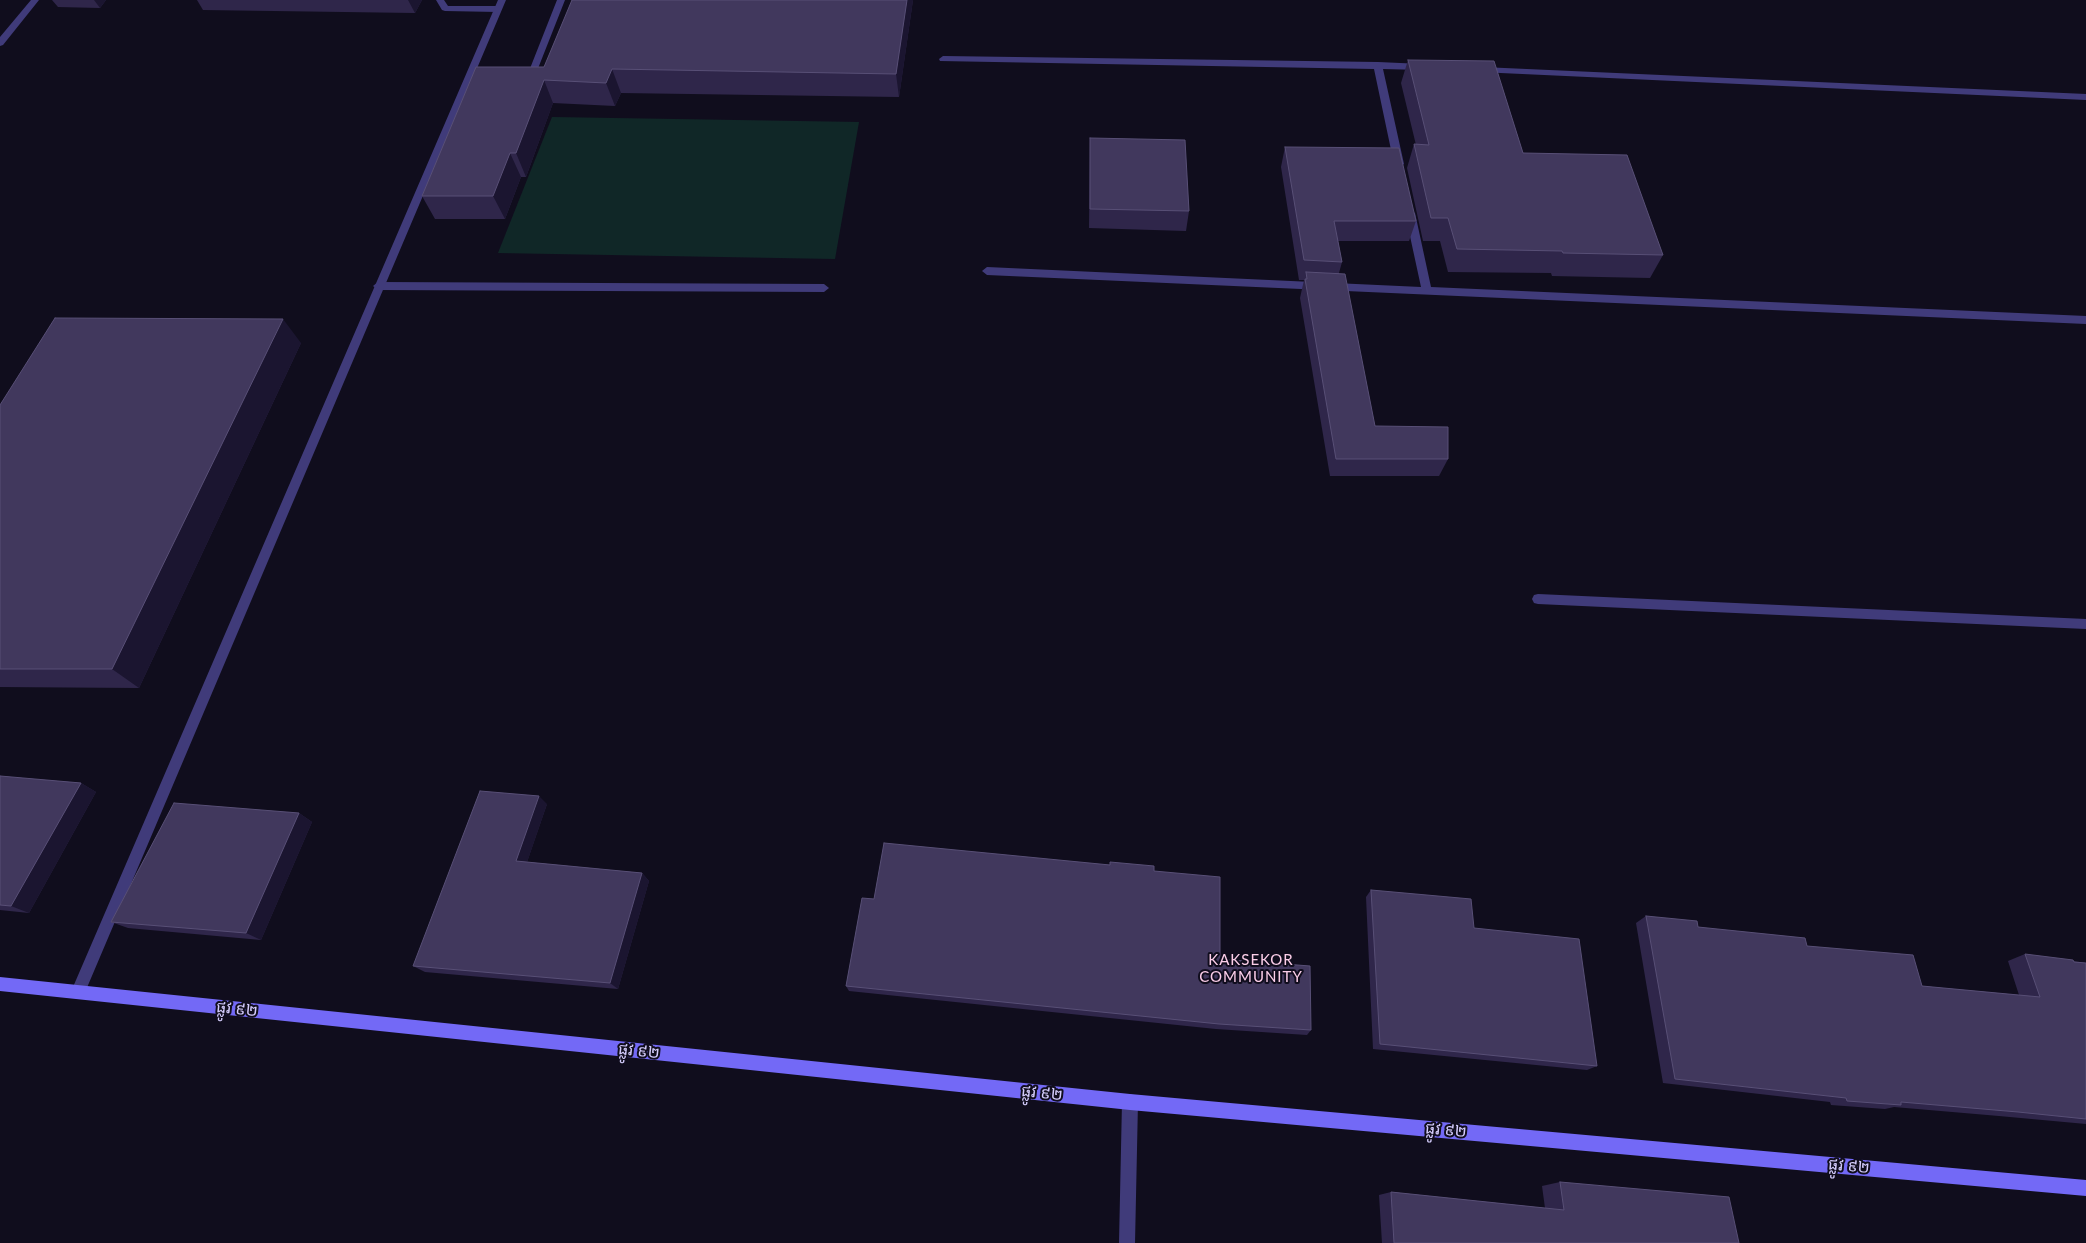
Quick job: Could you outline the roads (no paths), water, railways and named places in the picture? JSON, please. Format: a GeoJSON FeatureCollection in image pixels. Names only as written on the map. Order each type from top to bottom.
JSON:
{"type":"FeatureCollection","features":[{"type":"Feature","properties":{"kind":"main road","name":"ផ្លូវ ៩២"},"geometry":{"type":"LineString","coordinates":[[0,984],[1130,1102],[2086,1188]]}},
{"type":"Feature","properties":{"kind":"street"},"geometry":{"type":"LineString","coordinates":[[0,43],[36,0]]}},
{"type":"Feature","properties":{"kind":"street"},"geometry":{"type":"LineString","coordinates":[[78,992],[500,4],[445,8],[440,0]]}},
{"type":"Feature","properties":{"kind":"street"},"geometry":{"type":"LineString","coordinates":[[533,71],[562,0]]}},
{"type":"Feature","properties":{"kind":"street"},"geometry":{"type":"LineString","coordinates":[[943,59],[1378,65],[1428,68]]}},
{"type":"Feature","properties":{"kind":"street"},"geometry":{"type":"LineString","coordinates":[[1378,65],[1402,178]]}},
{"type":"Feature","properties":{"kind":"street"},"geometry":{"type":"LineString","coordinates":[[1467,69],[2086,96]]}},
{"type":"Feature","properties":{"kind":"street"},"geometry":{"type":"LineString","coordinates":[[1409,206],[1427,291]]}},
{"type":"Feature","properties":{"kind":"street"},"geometry":{"type":"LineString","coordinates":[[988,271],[2086,320]]}},
{"type":"Feature","properties":{"kind":"street"},"geometry":{"type":"LineString","coordinates":[[378,286],[824,288]]}},
{"type":"Feature","properties":{"kind":"street"},"geometry":{"type":"LineString","coordinates":[[1538,599],[2086,624]]}},
{"type":"Feature","properties":{"kind":"street"},"geometry":{"type":"LineString","coordinates":[[1127,1243],[1130,1102]]}},
{"type":"Feature","properties":{"kind":"district","name":"KAKSEKOR COMMUNITY"},"geometry":{"type":"Point","coordinates":[1251,968]}}]}
